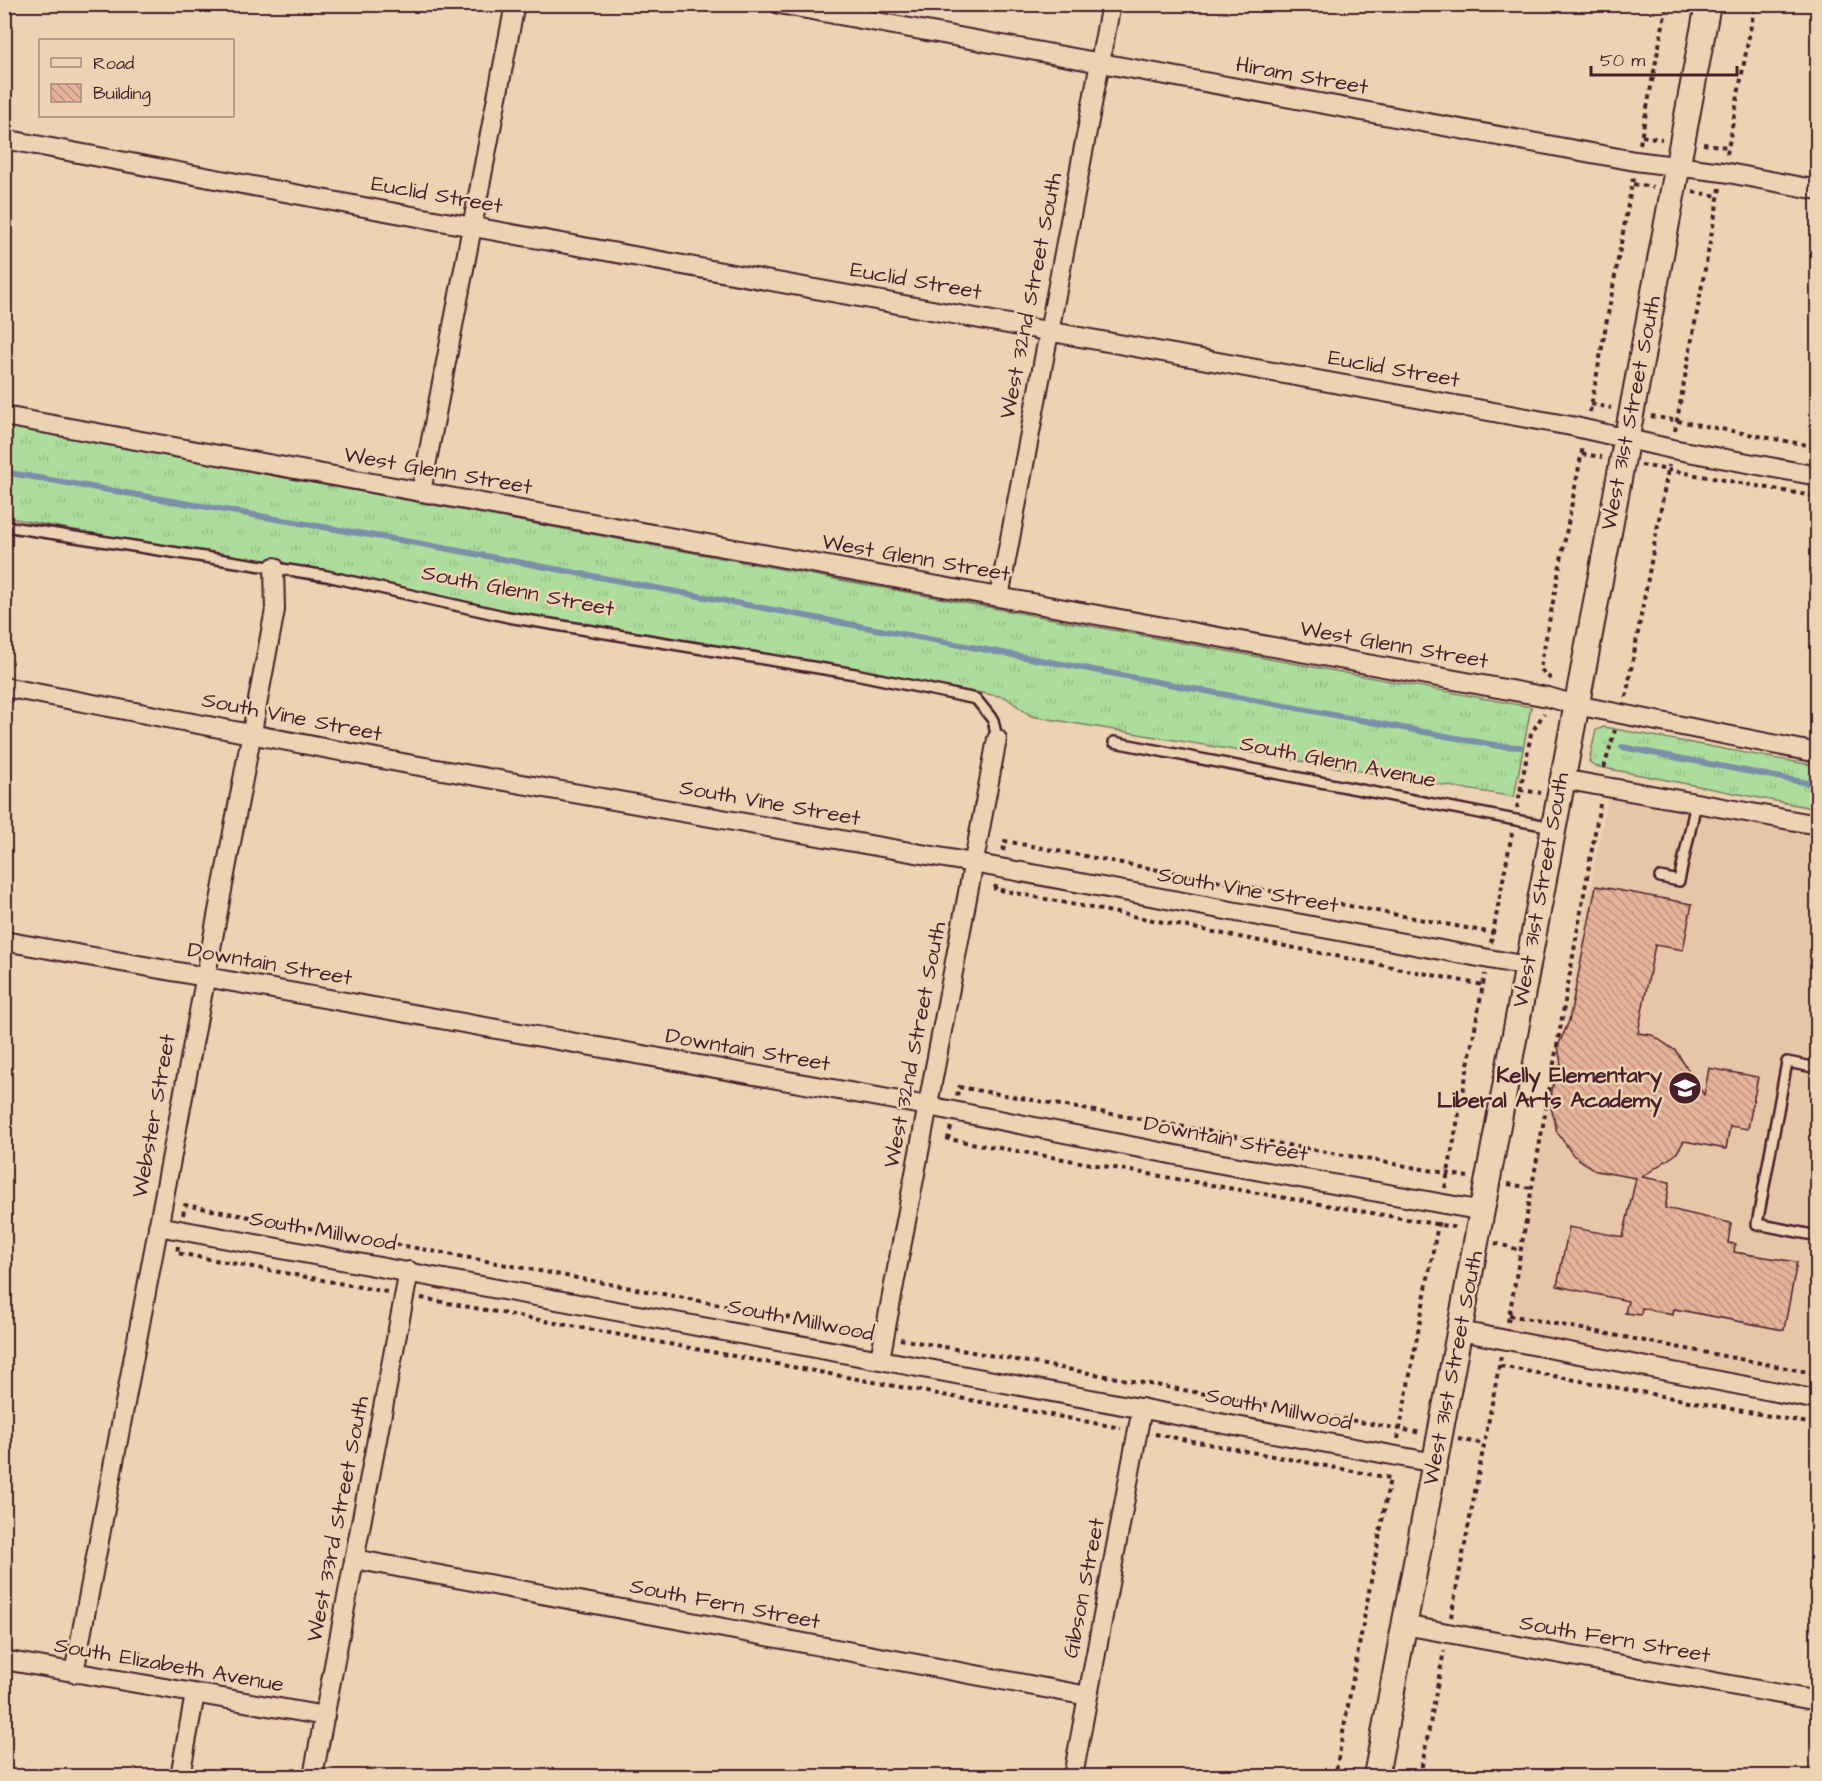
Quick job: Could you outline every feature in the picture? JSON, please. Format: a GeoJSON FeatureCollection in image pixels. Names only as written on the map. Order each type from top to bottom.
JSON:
{"type":"FeatureCollection","features":[{"type":"Feature","properties":{"kind":"street"},"geometry":{"type":"LineString","coordinates":[[421,492],[515,4]]}},
{"type":"Feature","properties":{"kind":"street","name":"Hiram Street"},"geometry":{"type":"LineString","coordinates":[[779,4],[1635,161],[1723,172],[1818,190]]}},
{"type":"Feature","properties":{"kind":"street","name":"West 32nd Street South"},"geometry":{"type":"LineString","coordinates":[[999,597],[1111,4]]}},
{"type":"Feature","properties":{"kind":"street","name":"West 31st Street South"},"geometry":{"type":"LineString","coordinates":[[1376,1776],[1708,4]]}},
{"type":"Feature","properties":{"kind":"street","name":"Euclid Street"},"geometry":{"type":"LineString","coordinates":[[4,139],[1587,429],[1624,450],[1818,476]]}},
{"type":"Feature","properties":{"kind":"street","name":"West Glenn Street"},"geometry":{"type":"LineString","coordinates":[[4,416],[1548,697],[1575,705],[1818,753]]}},
{"type":"Feature","properties":{"kind":"street","name":"Webster Street"},"geometry":{"type":"LineString","coordinates":[[74,1673],[275,610],[274,567]]}},
{"type":"Feature","properties":{"kind":"street","name":"South Vine Street"},"geometry":{"type":"LineString","coordinates":[[4,687],[408,764],[974,863],[1527,966]]}},
{"type":"Feature","properties":{"kind":"street","name":"West 32nd Street South"},"geometry":{"type":"LineString","coordinates":[[880,1359],[998,740]]}},
{"type":"Feature","properties":{"kind":"street"},"geometry":{"type":"LineString","coordinates":[[1562,778],[1818,825]]}},
{"type":"Feature","properties":{"kind":"street","name":"Downtain Street"},"geometry":{"type":"LineString","coordinates":[[4,941],[928,1106],[1211,1162],[1483,1211]]}},
{"type":"Feature","properties":{"kind":"street","name":"South Millwood"},"geometry":{"type":"LineString","coordinates":[[158,1226],[1435,1463]]}},
{"type":"Feature","properties":{"kind":"street","name":"West 33rd Street South"},"geometry":{"type":"LineString","coordinates":[[313,1776],[409,1271]]}},
{"type":"Feature","properties":{"kind":"street"},"geometry":{"type":"LineString","coordinates":[[1460,1331],[1816,1406]]}},
{"type":"Feature","properties":{"kind":"street","name":"Gibson Street"},"geometry":{"type":"LineString","coordinates":[[1073,1776],[1142,1408]]}},
{"type":"Feature","properties":{"kind":"street","name":"South Fern Street"},"geometry":{"type":"LineString","coordinates":[[354,1559],[1088,1695]]}},
{"type":"Feature","properties":{"kind":"street","name":"South Fern Street"},"geometry":{"type":"LineString","coordinates":[[1404,1625],[1818,1701]]}},
{"type":"Feature","properties":{"kind":"street","name":"South Elizabeth Avenue"},"geometry":{"type":"LineString","coordinates":[[4,1660],[325,1716]]}},
{"type":"Feature","properties":{"kind":"street"},"geometry":{"type":"LineString","coordinates":[[180,1776],[195,1694]]}},
{"type":"Feature","properties":{"kind":"lane","name":"South Glenn Street"},"geometry":{"type":"LineString","coordinates":[[4,526],[274,567],[508,617],[855,674],[976,699],[993,720],[998,740]]}},
{"type":"Feature","properties":{"kind":"lane","name":"South Glenn Avenue"},"geometry":{"type":"LineString","coordinates":[[1114,742],[1552,827]]}},
{"type":"Feature","properties":{"kind":"lane"},"geometry":{"type":"LineString","coordinates":[[1660,877],[1679,881],[1696,803]]}},
{"type":"Feature","properties":{"kind":"lane"},"geometry":{"type":"LineString","coordinates":[[1818,1068],[1787,1062],[1757,1224],[1818,1236]]}},
{"type":"Feature","properties":{"kind":"path"},"geometry":{"type":"LineString","coordinates":[[1390,1478],[1531,734],[1544,713],[1552,679],[1540,669],[1633,184],[1635,161],[1642,136],[1667,4]]}},
{"type":"Feature","properties":{"kind":"path"},"geometry":{"type":"LineString","coordinates":[[1591,404],[1818,447]]}},
{"type":"Feature","properties":{"kind":"path"},"geometry":{"type":"LineString","coordinates":[[1582,454],[1624,450],[1818,497]]}},
{"type":"Feature","properties":{"kind":"path"},"geometry":{"type":"LineString","coordinates":[[1420,1776],[1500,1366],[1600,803]]}},
{"type":"Feature","properties":{"kind":"path"},"geometry":{"type":"LineString","coordinates":[[1509,1315],[1818,1374]]}},
{"type":"Feature","properties":{"kind":"path"},"geometry":{"type":"LineString","coordinates":[[1500,1366],[1815,1425],[1816,1406]]}},
{"type":"Feature","properties":{"kind":"shaded area","name":"Kelly Elementary Liberal Arts Academy"},"geometry":{"type":"Polygon","coordinates":[[[1608,795],[1817,833],[1817,1387],[1507,1331],[1608,795]]]}},
{"type":"Feature","properties":{"kind":"green space"},"geometry":{"type":"Polygon","coordinates":[[[4,426],[1531,707],[1514,797],[1031,716],[1005,697],[287,576],[249,563],[5,517],[4,426]]]}},
{"type":"Feature","properties":{"kind":"green space"},"geometry":{"type":"Polygon","coordinates":[[[1604,727],[1817,766],[1817,809],[1594,766],[1589,761],[1596,730],[1604,727]]]}},
{"type":"Feature","properties":{"kind":"building"},"geometry":{"type":"Polygon","coordinates":[[[1596,886],[1692,904],[1683,950],[1655,945],[1638,1033],[1652,1035],[1676,1051],[1704,1095],[1709,1068],[1758,1077],[1748,1129],[1730,1126],[1726,1149],[1684,1141],[1676,1154],[1642,1177],[1670,1182],[1665,1208],[1731,1223],[1728,1243],[1735,1244],[1734,1252],[1797,1262],[1784,1330],[1674,1309],[1673,1315],[1642,1308],[1641,1315],[1625,1313],[1628,1301],[1557,1286],[1569,1227],[1623,1237],[1636,1178],[1596,1171],[1573,1155],[1557,1132],[1550,1103],[1555,1073],[1561,1064],[1558,1046],[1569,1021],[1596,886]]]}},
{"type":"Feature","properties":{"kind":"waterway"},"geometry":{"type":"LineString","coordinates":[[4,472],[422,544],[1499,746],[1520,747]]}},
{"type":"Feature","properties":{"kind":"waterway"},"geometry":{"type":"LineString","coordinates":[[1622,747],[1818,785]]}},
{"type":"Feature","properties":{"kind":"place","name":"Kelly Elementary Liberal Arts Academy"},"geometry":{"type":"Point","coordinates":[1685,1088]}}]}
